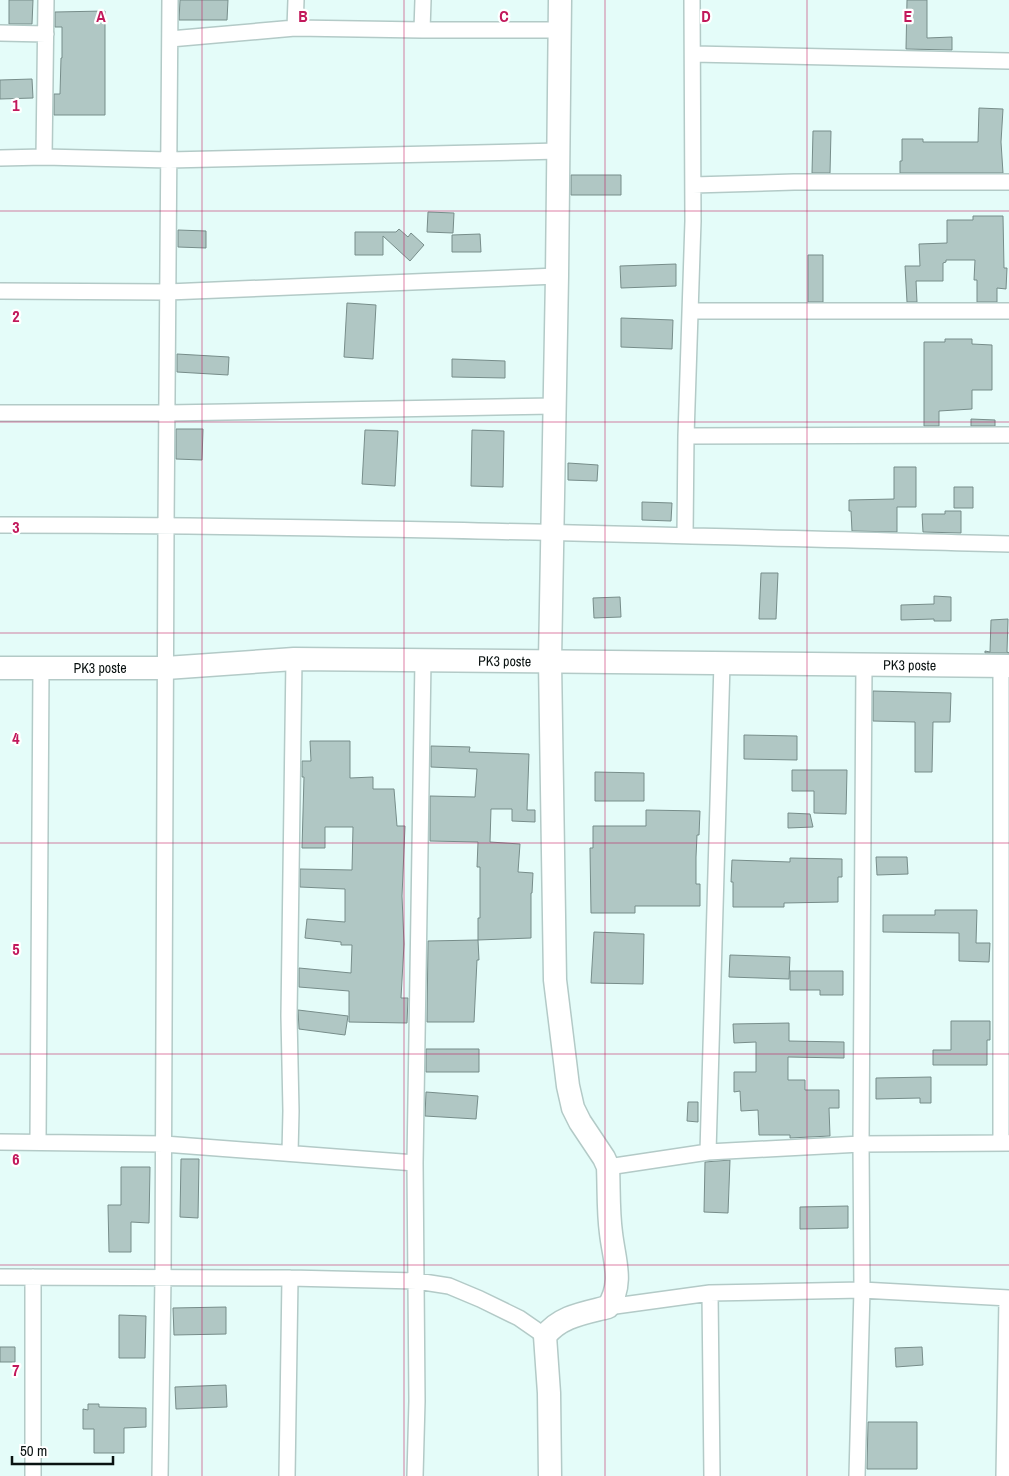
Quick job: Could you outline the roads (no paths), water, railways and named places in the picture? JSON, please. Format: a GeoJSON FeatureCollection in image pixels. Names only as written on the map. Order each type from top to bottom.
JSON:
{"type":"FeatureCollection","features":[{"type":"Feature","properties":{"kind":"street"},"geometry":{"type":"LineString","coordinates":[[44,157],[46,0]]}},
{"type":"Feature","properties":{"kind":"street"},"geometry":{"type":"LineString","coordinates":[[160,1476],[164,1278],[166,526],[170,0]]}},
{"type":"Feature","properties":{"kind":"street"},"geometry":{"type":"LineString","coordinates":[[295,28],[296,0]]}},
{"type":"Feature","properties":{"kind":"street"},"geometry":{"type":"LineString","coordinates":[[422,30],[423,0]]}},
{"type":"Feature","properties":{"kind":"street"},"geometry":{"type":"LineString","coordinates":[[560,0],[550,661],[555,980],[568,1086],[573,1108],[608,1167],[611,1233],[618,1272],[615,1293],[608,1307]]}},
{"type":"Feature","properties":{"kind":"street"},"geometry":{"type":"LineString","coordinates":[[685,536],[693,185],[692,0]]}},
{"type":"Feature","properties":{"kind":"street"},"geometry":{"type":"LineString","coordinates":[[170,39],[295,28],[560,30]]}},
{"type":"Feature","properties":{"kind":"street"},"geometry":{"type":"LineString","coordinates":[[0,33],[46,34]]}},
{"type":"Feature","properties":{"kind":"street"},"geometry":{"type":"LineString","coordinates":[[693,54],[1009,61]]}},
{"type":"Feature","properties":{"kind":"street"},"geometry":{"type":"LineString","coordinates":[[0,158],[44,157],[169,160],[558,151]]}},
{"type":"Feature","properties":{"kind":"street"},"geometry":{"type":"LineString","coordinates":[[693,185],[794,182],[1009,182]]}},
{"type":"Feature","properties":{"kind":"street"},"geometry":{"type":"LineString","coordinates":[[0,291],[168,292],[557,276]]}},
{"type":"Feature","properties":{"kind":"street"},"geometry":{"type":"LineString","coordinates":[[691,311],[1009,311]]}},
{"type":"Feature","properties":{"kind":"street"},"geometry":{"type":"LineString","coordinates":[[0,413],[554,406]]}},
{"type":"Feature","properties":{"kind":"street"},"geometry":{"type":"LineString","coordinates":[[686,436],[1009,435]]}},
{"type":"Feature","properties":{"kind":"street"},"geometry":{"type":"LineString","coordinates":[[0,525],[552,531],[1009,544]]}},
{"type":"Feature","properties":{"kind":"street"},"geometry":{"type":"LineString","coordinates":[[290,1154],[294,658]]}},
{"type":"Feature","properties":{"kind":"street","name":"PK3 poste"},"geometry":{"type":"LineString","coordinates":[[0,668],[166,668],[294,658],[1005,666]]}},
{"type":"Feature","properties":{"kind":"street"},"geometry":{"type":"LineString","coordinates":[[415,1476],[417,1282],[415,1163],[423,660]]}},
{"type":"Feature","properties":{"kind":"street"},"geometry":{"type":"LineString","coordinates":[[708,1152],[722,663]]}},
{"type":"Feature","properties":{"kind":"street"},"geometry":{"type":"LineString","coordinates":[[857,1476],[862,1290],[864,664]]}},
{"type":"Feature","properties":{"kind":"street"},"geometry":{"type":"LineString","coordinates":[[608,1167],[708,1152],[861,1144],[1005,1143],[1005,666]]}},
{"type":"Feature","properties":{"kind":"street"},"geometry":{"type":"LineString","coordinates":[[38,1142],[41,668]]}},
{"type":"Feature","properties":{"kind":"street"},"geometry":{"type":"LineString","coordinates":[[0,1142],[164,1144],[415,1163]]}},
{"type":"Feature","properties":{"kind":"street"},"geometry":{"type":"LineString","coordinates":[[0,1277],[290,1278],[417,1282],[448,1286],[480,1299],[519,1318],[545,1336]]}},
{"type":"Feature","properties":{"kind":"street"},"geometry":{"type":"LineString","coordinates":[[33,1277],[33,1476]]}},
{"type":"Feature","properties":{"kind":"street"},"geometry":{"type":"LineString","coordinates":[[287,1476],[290,1278]]}},
{"type":"Feature","properties":{"kind":"street"},"geometry":{"type":"LineString","coordinates":[[550,1476],[549,1393],[545,1336],[551,1328],[562,1320],[608,1307],[710,1293],[862,1290],[1008,1298],[1004,1476]]}},
{"type":"Feature","properties":{"kind":"street"},"geometry":{"type":"LineString","coordinates":[[710,1293],[712,1476]]}}]}
